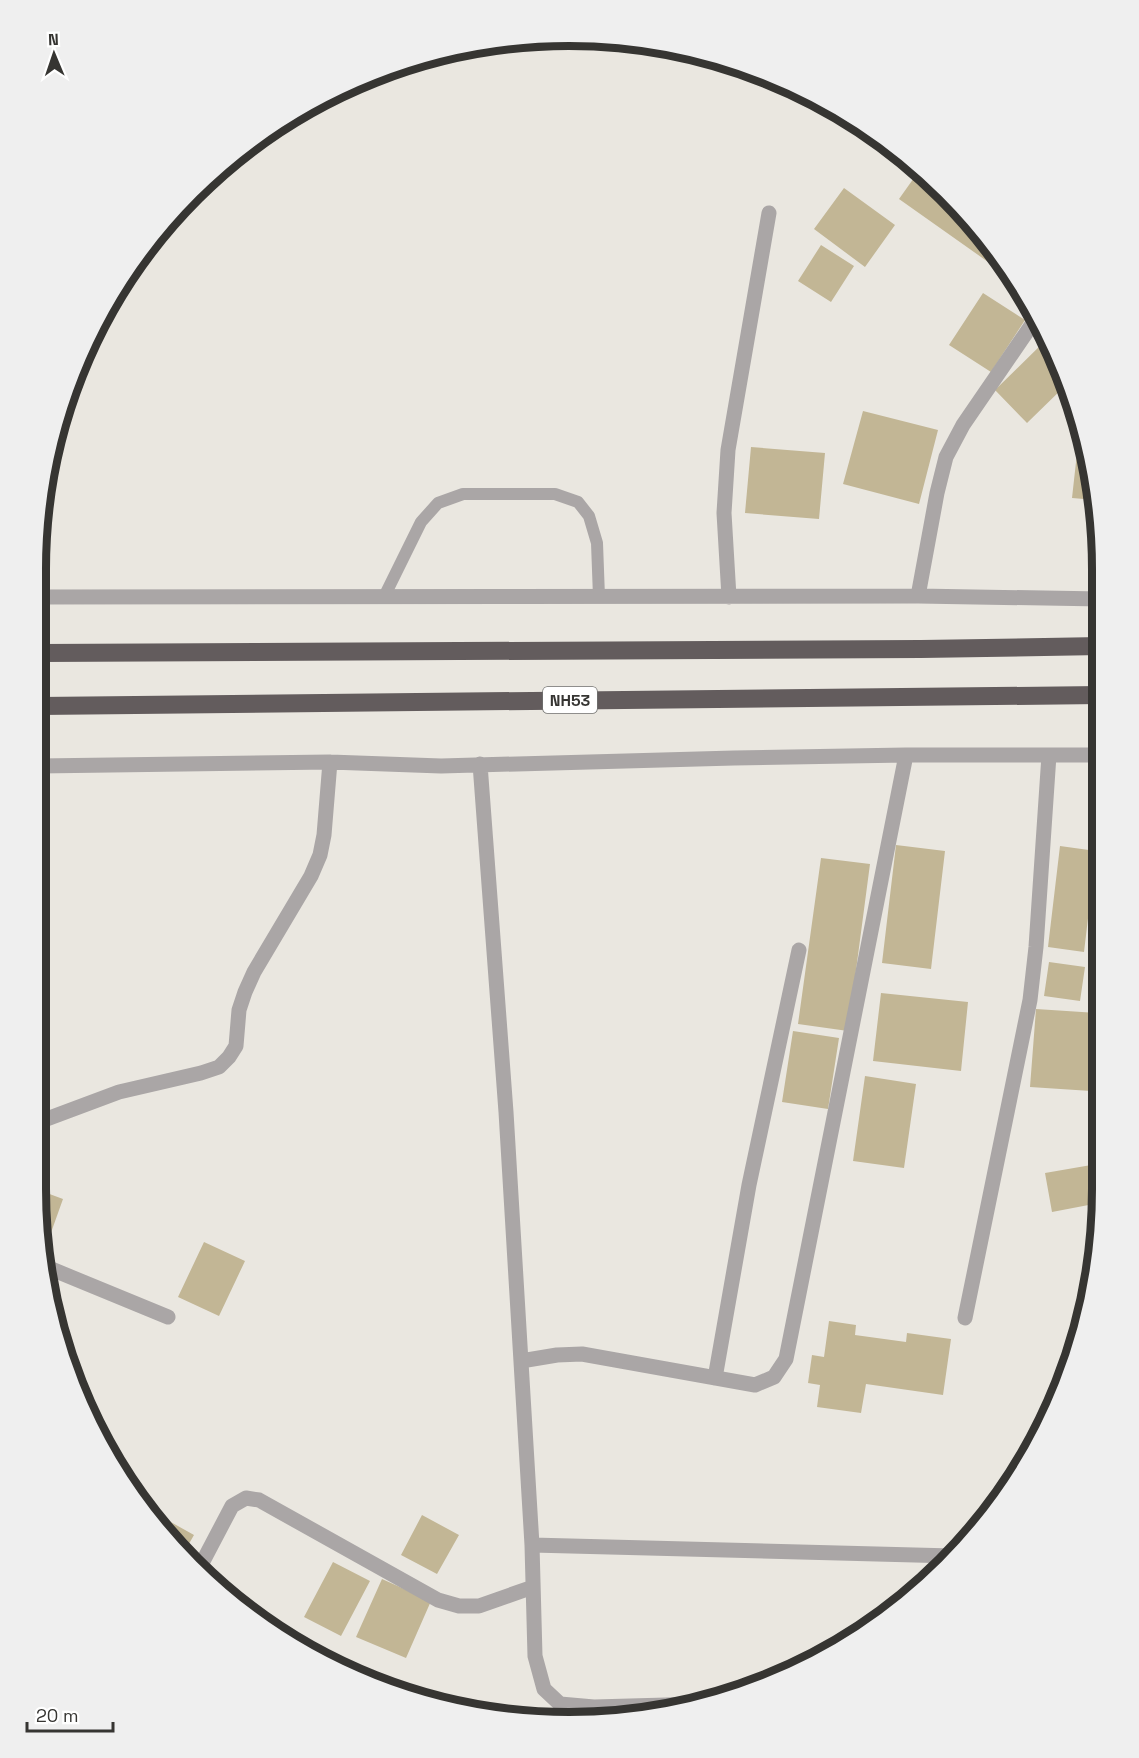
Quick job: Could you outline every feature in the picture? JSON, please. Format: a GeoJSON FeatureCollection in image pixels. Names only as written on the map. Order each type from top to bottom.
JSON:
{"type":"FeatureCollection","features":[{"type":"Feature","properties":{"kind":"highway"},"geometry":{"type":"LineString","coordinates":[[46,652],[921,649],[1092,646]]}},
{"type":"Feature","properties":{"kind":"highway","name":"NH53"},"geometry":{"type":"LineString","coordinates":[[46,706],[1092,695]]}},
{"type":"Feature","properties":{"kind":"street"},"geometry":{"type":"LineString","coordinates":[[729,597],[724,513],[728,450],[769,213]]}},
{"type":"Feature","properties":{"kind":"street"},"geometry":{"type":"LineString","coordinates":[[918,596],[946,457],[963,425],[1032,325]]}},
{"type":"Feature","properties":{"kind":"street"},"geometry":{"type":"LineString","coordinates":[[46,597],[918,596],[1092,599]]}},
{"type":"Feature","properties":{"kind":"street"},"geometry":{"type":"LineString","coordinates":[[521,1361],[557,1355],[582,1354],[755,1385],[774,1377],[786,1359],[906,755]]}},
{"type":"Feature","properties":{"kind":"street"},"geometry":{"type":"LineString","coordinates":[[46,766],[330,762],[441,766],[906,755],[1049,755],[1092,758]]}},
{"type":"Feature","properties":{"kind":"street"},"geometry":{"type":"LineString","coordinates":[[965,1318],[1030,1000],[1036,947],[1049,755]]}},
{"type":"Feature","properties":{"kind":"street"},"geometry":{"type":"LineString","coordinates":[[46,1119],[119,1092],[219,1067],[229,1058],[236,1046],[238,1010],[245,992],[311,876],[320,855],[324,835],[330,762]]}},
{"type":"Feature","properties":{"kind":"street"},"geometry":{"type":"LineString","coordinates":[[480,764],[506,1112],[532,1545],[535,1656],[544,1689],[560,1704],[594,1707],[646,1706]]}},
{"type":"Feature","properties":{"kind":"street"},"geometry":{"type":"LineString","coordinates":[[716,1378],[749,1185],[799,950]]}},
{"type":"Feature","properties":{"kind":"street"},"geometry":{"type":"LineString","coordinates":[[53,1270],[168,1317]]}},
{"type":"Feature","properties":{"kind":"street"},"geometry":{"type":"LineString","coordinates":[[203,1561],[232,1506],[246,1498],[259,1500],[438,1600],[459,1606],[479,1606],[533,1587]]}},
{"type":"Feature","properties":{"kind":"street"},"geometry":{"type":"LineString","coordinates":[[532,1545],[941,1556]]}},
{"type":"Feature","properties":{"kind":"lane"},"geometry":{"type":"LineString","coordinates":[[384,597],[421,522],[438,503],[463,494],[555,494],[579,502],[589,516],[597,543],[599,597]]}},
{"type":"Feature","properties":{"kind":"building"},"geometry":{"type":"Polygon","coordinates":[[[915,177],[963,225],[996,267],[899,199],[915,177]]]}},
{"type":"Feature","properties":{"kind":"building"},"geometry":{"type":"Polygon","coordinates":[[[844,188],[895,225],[865,267],[814,229],[844,188]]]}},
{"type":"Feature","properties":{"kind":"building"},"geometry":{"type":"Polygon","coordinates":[[[821,245],[854,266],[831,302],[798,281],[821,245]]]}},
{"type":"Feature","properties":{"kind":"building"},"geometry":{"type":"Polygon","coordinates":[[[983,293],[1025,320],[991,372],[949,345],[983,293]]]}},
{"type":"Feature","properties":{"kind":"building"},"geometry":{"type":"Polygon","coordinates":[[[1042,344],[1061,390],[1027,423],[995,390],[1042,344]]]}},
{"type":"Feature","properties":{"kind":"building"},"geometry":{"type":"Polygon","coordinates":[[[863,411],[938,430],[919,504],[843,484],[863,411]]]}},
{"type":"Feature","properties":{"kind":"building"},"geometry":{"type":"Polygon","coordinates":[[[751,447],[825,453],[819,519],[745,513],[751,447]]]}},
{"type":"Feature","properties":{"kind":"building"},"geometry":{"type":"Polygon","coordinates":[[[1077,453],[1079,453],[1088,499],[1072,498],[1077,453]]]}},
{"type":"Feature","properties":{"kind":"building"},"geometry":{"type":"Polygon","coordinates":[[[896,845],[945,851],[931,969],[882,963],[896,845]]]}},
{"type":"Feature","properties":{"kind":"building"},"geometry":{"type":"Polygon","coordinates":[[[1060,846],[1092,850],[1092,885],[1084,952],[1048,947],[1060,846]]]}},
{"type":"Feature","properties":{"kind":"building"},"geometry":{"type":"Polygon","coordinates":[[[821,858],[870,864],[848,1031],[798,1024],[821,858]]]}},
{"type":"Feature","properties":{"kind":"building"},"geometry":{"type":"Polygon","coordinates":[[[1049,962],[1085,967],[1080,1001],[1044,996],[1049,962]]]}},
{"type":"Feature","properties":{"kind":"building"},"geometry":{"type":"Polygon","coordinates":[[[881,993],[968,1002],[961,1071],[873,1061],[881,993]]]}},
{"type":"Feature","properties":{"kind":"building"},"geometry":{"type":"Polygon","coordinates":[[[1036,1009],[1092,1013],[1091,1091],[1030,1087],[1036,1009]]]}},
{"type":"Feature","properties":{"kind":"building"},"geometry":{"type":"Polygon","coordinates":[[[793,1031],[839,1038],[828,1109],[782,1102],[793,1031]]]}},
{"type":"Feature","properties":{"kind":"building"},"geometry":{"type":"Polygon","coordinates":[[[865,1076],[916,1084],[904,1168],[853,1161],[865,1076]]]}},
{"type":"Feature","properties":{"kind":"building"},"geometry":{"type":"Polygon","coordinates":[[[1092,1165],[1092,1204],[1052,1212],[1045,1173],[1092,1165]]]}},
{"type":"Feature","properties":{"kind":"building"},"geometry":{"type":"Polygon","coordinates":[[[46,1193],[63,1199],[49,1237],[46,1193]]]}},
{"type":"Feature","properties":{"kind":"building"},"geometry":{"type":"Polygon","coordinates":[[[204,1242],[245,1261],[219,1316],[178,1297],[204,1242]]]}},
{"type":"Feature","properties":{"kind":"building"},"geometry":{"type":"Polygon","coordinates":[[[829,1321],[856,1325],[855,1335],[906,1342],[907,1333],[951,1339],[943,1395],[866,1384],[861,1413],[817,1407],[820,1385],[808,1383],[812,1355],[824,1357],[829,1321]]]}},
{"type":"Feature","properties":{"kind":"building"},"geometry":{"type":"Polygon","coordinates":[[[422,1515],[459,1535],[437,1574],[401,1555],[422,1515]]]}},
{"type":"Feature","properties":{"kind":"building"},"geometry":{"type":"Polygon","coordinates":[[[164,1518],[194,1535],[188,1546],[164,1518]]]}},
{"type":"Feature","properties":{"kind":"building"},"geometry":{"type":"Polygon","coordinates":[[[333,1562],[370,1581],[341,1636],[304,1617],[333,1562]]]}},
{"type":"Feature","properties":{"kind":"building"},"geometry":{"type":"Polygon","coordinates":[[[382,1579],[431,1601],[406,1658],[356,1637],[382,1579]]]}}]}
